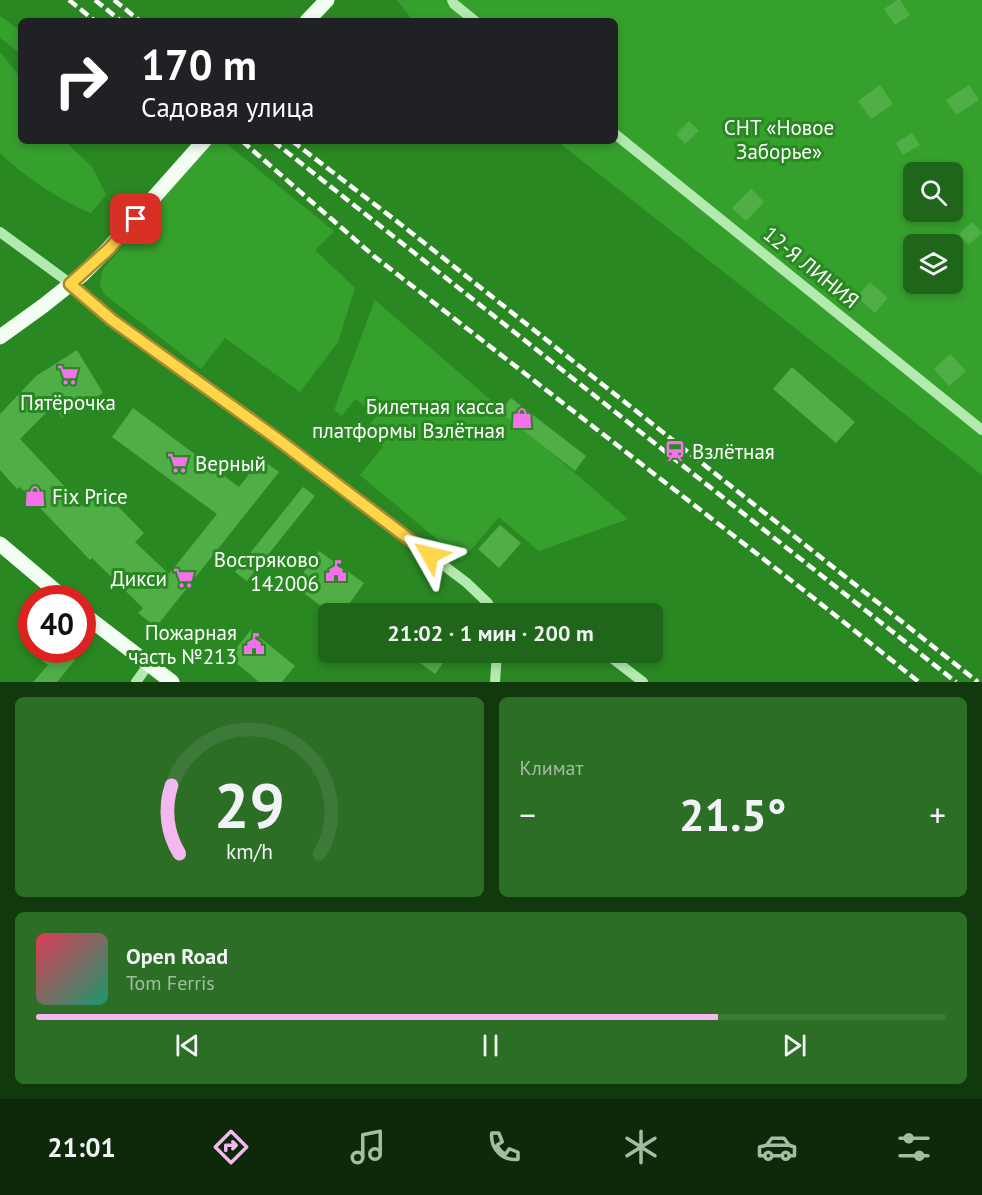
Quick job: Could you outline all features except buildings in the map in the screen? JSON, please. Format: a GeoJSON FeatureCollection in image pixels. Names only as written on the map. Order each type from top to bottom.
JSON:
{"type":"FeatureCollection","features":[{"type":"Feature","properties":{"kind":"main road"},"geometry":{"type":"LineString","coordinates":[[310,18],[327,0]]}},
{"type":"Feature","properties":{"kind":"main road"},"geometry":{"type":"LineString","coordinates":[[0,344],[109,249],[201,144]]}},
{"type":"Feature","properties":{"kind":"main road"},"geometry":{"type":"LineString","coordinates":[[0,337],[44,306]]}},
{"type":"Feature","properties":{"kind":"main road"},"geometry":{"type":"LineString","coordinates":[[0,536],[29,569]]}},
{"type":"Feature","properties":{"kind":"main road"},"geometry":{"type":"LineString","coordinates":[[0,544],[48,585]]}},
{"type":"Feature","properties":{"kind":"main road"},"geometry":{"type":"LineString","coordinates":[[96,624],[172,682]]}},
{"type":"Feature","properties":{"kind":"street"},"geometry":{"type":"LineString","coordinates":[[452,0],[471,18]]}},
{"type":"Feature","properties":{"kind":"street","name":"12-Я ЛИНИЯ"},"geometry":{"type":"LineString","coordinates":[[618,136],[982,430]]}},
{"type":"Feature","properties":{"kind":"street"},"geometry":{"type":"LineString","coordinates":[[0,232],[70,284],[112,320],[262,428],[467,584],[488,603]]}},
{"type":"Feature","properties":{"kind":"street"},"geometry":{"type":"LineString","coordinates":[[495,682],[497,663]]}},
{"type":"Feature","properties":{"kind":"street"},"geometry":{"type":"LineString","coordinates":[[618,663],[643,682]]}},
{"type":"Feature","properties":{"kind":"street"},"geometry":{"type":"LineString","coordinates":[[136,682],[149,664]]}},
{"type":"Feature","properties":{"kind":"green space","name":"СНТ «Новое Заборье»"},"geometry":{"type":"Polygon","coordinates":[[[397,0],[982,0],[982,475],[561,144],[618,144],[618,18],[411,18],[397,0]]]}},
{"type":"Feature","properties":{"kind":"green space"},"geometry":{"type":"Polygon","coordinates":[[[0,16],[18,29],[18,52],[0,38],[0,16]]]}},
{"type":"Feature","properties":{"kind":"green space"},"geometry":{"type":"Polygon","coordinates":[[[0,52],[18,74],[18,144],[68,144],[92,167],[106,195],[91,213],[43,187],[0,153],[0,52]]]}},
{"type":"Feature","properties":{"kind":"green space"},"geometry":{"type":"Polygon","coordinates":[[[209,144],[227,144],[334,231],[315,250],[355,288],[338,342],[300,392],[225,338],[201,369],[104,294],[100,285],[102,271],[209,144]]]}},
{"type":"Feature","properties":{"kind":"green space"},"geometry":{"type":"Polygon","coordinates":[[[375,300],[628,519],[539,551],[499,517],[462,560],[360,475],[383,447],[364,432],[377,415],[355,399],[342,416],[334,410],[375,300]]]}},
{"type":"Feature","properties":{"kind":"railway"},"geometry":{"type":"LineString","coordinates":[[69,0],[91,18]]}},
{"type":"Feature","properties":{"kind":"railway"},"geometry":{"type":"LineString","coordinates":[[95,0],[117,18]]}},
{"type":"Feature","properties":{"kind":"railway"},"geometry":{"type":"LineString","coordinates":[[114,0],[136,18]]}},
{"type":"Feature","properties":{"kind":"railway"},"geometry":{"type":"LineString","coordinates":[[245,144],[375,257],[919,682]]}},
{"type":"Feature","properties":{"kind":"railway"},"geometry":{"type":"LineString","coordinates":[[277,144],[956,682]]}},
{"type":"Feature","properties":{"kind":"railway"},"geometry":{"type":"LineString","coordinates":[[296,144],[399,223],[978,682]]}},
{"type":"Feature","properties":{"kind":"place","name":"Пятёрочка"},"geometry":{"type":"Point","coordinates":[68,375]}},
{"type":"Feature","properties":{"kind":"place","name":"Билетная касса платформы Взлётная"},"geometry":{"type":"Point","coordinates":[522,418]}},
{"type":"Feature","properties":{"kind":"place","name":"Взлётная"},"geometry":{"type":"Point","coordinates":[675,451]}},
{"type":"Feature","properties":{"kind":"place","name":"Верный"},"geometry":{"type":"Point","coordinates":[178,463]}},
{"type":"Feature","properties":{"kind":"place","name":"Fix Price"},"geometry":{"type":"Point","coordinates":[35,496]}},
{"type":"Feature","properties":{"kind":"place","name":"Востряково 142006"},"geometry":{"type":"Point","coordinates":[336,571]}},
{"type":"Feature","properties":{"kind":"place","name":"Дикси"},"geometry":{"type":"Point","coordinates":[184,578]}},
{"type":"Feature","properties":{"kind":"place","name":"Пожарная часть №213"},"geometry":{"type":"Point","coordinates":[254,644]}},
{"type":"Feature","properties":{"kind":"route"},"geometry":{"type":"LineString","coordinates":[[136,219],[109,249],[70,284],[112,320],[276,438],[430,555]]}}]}
